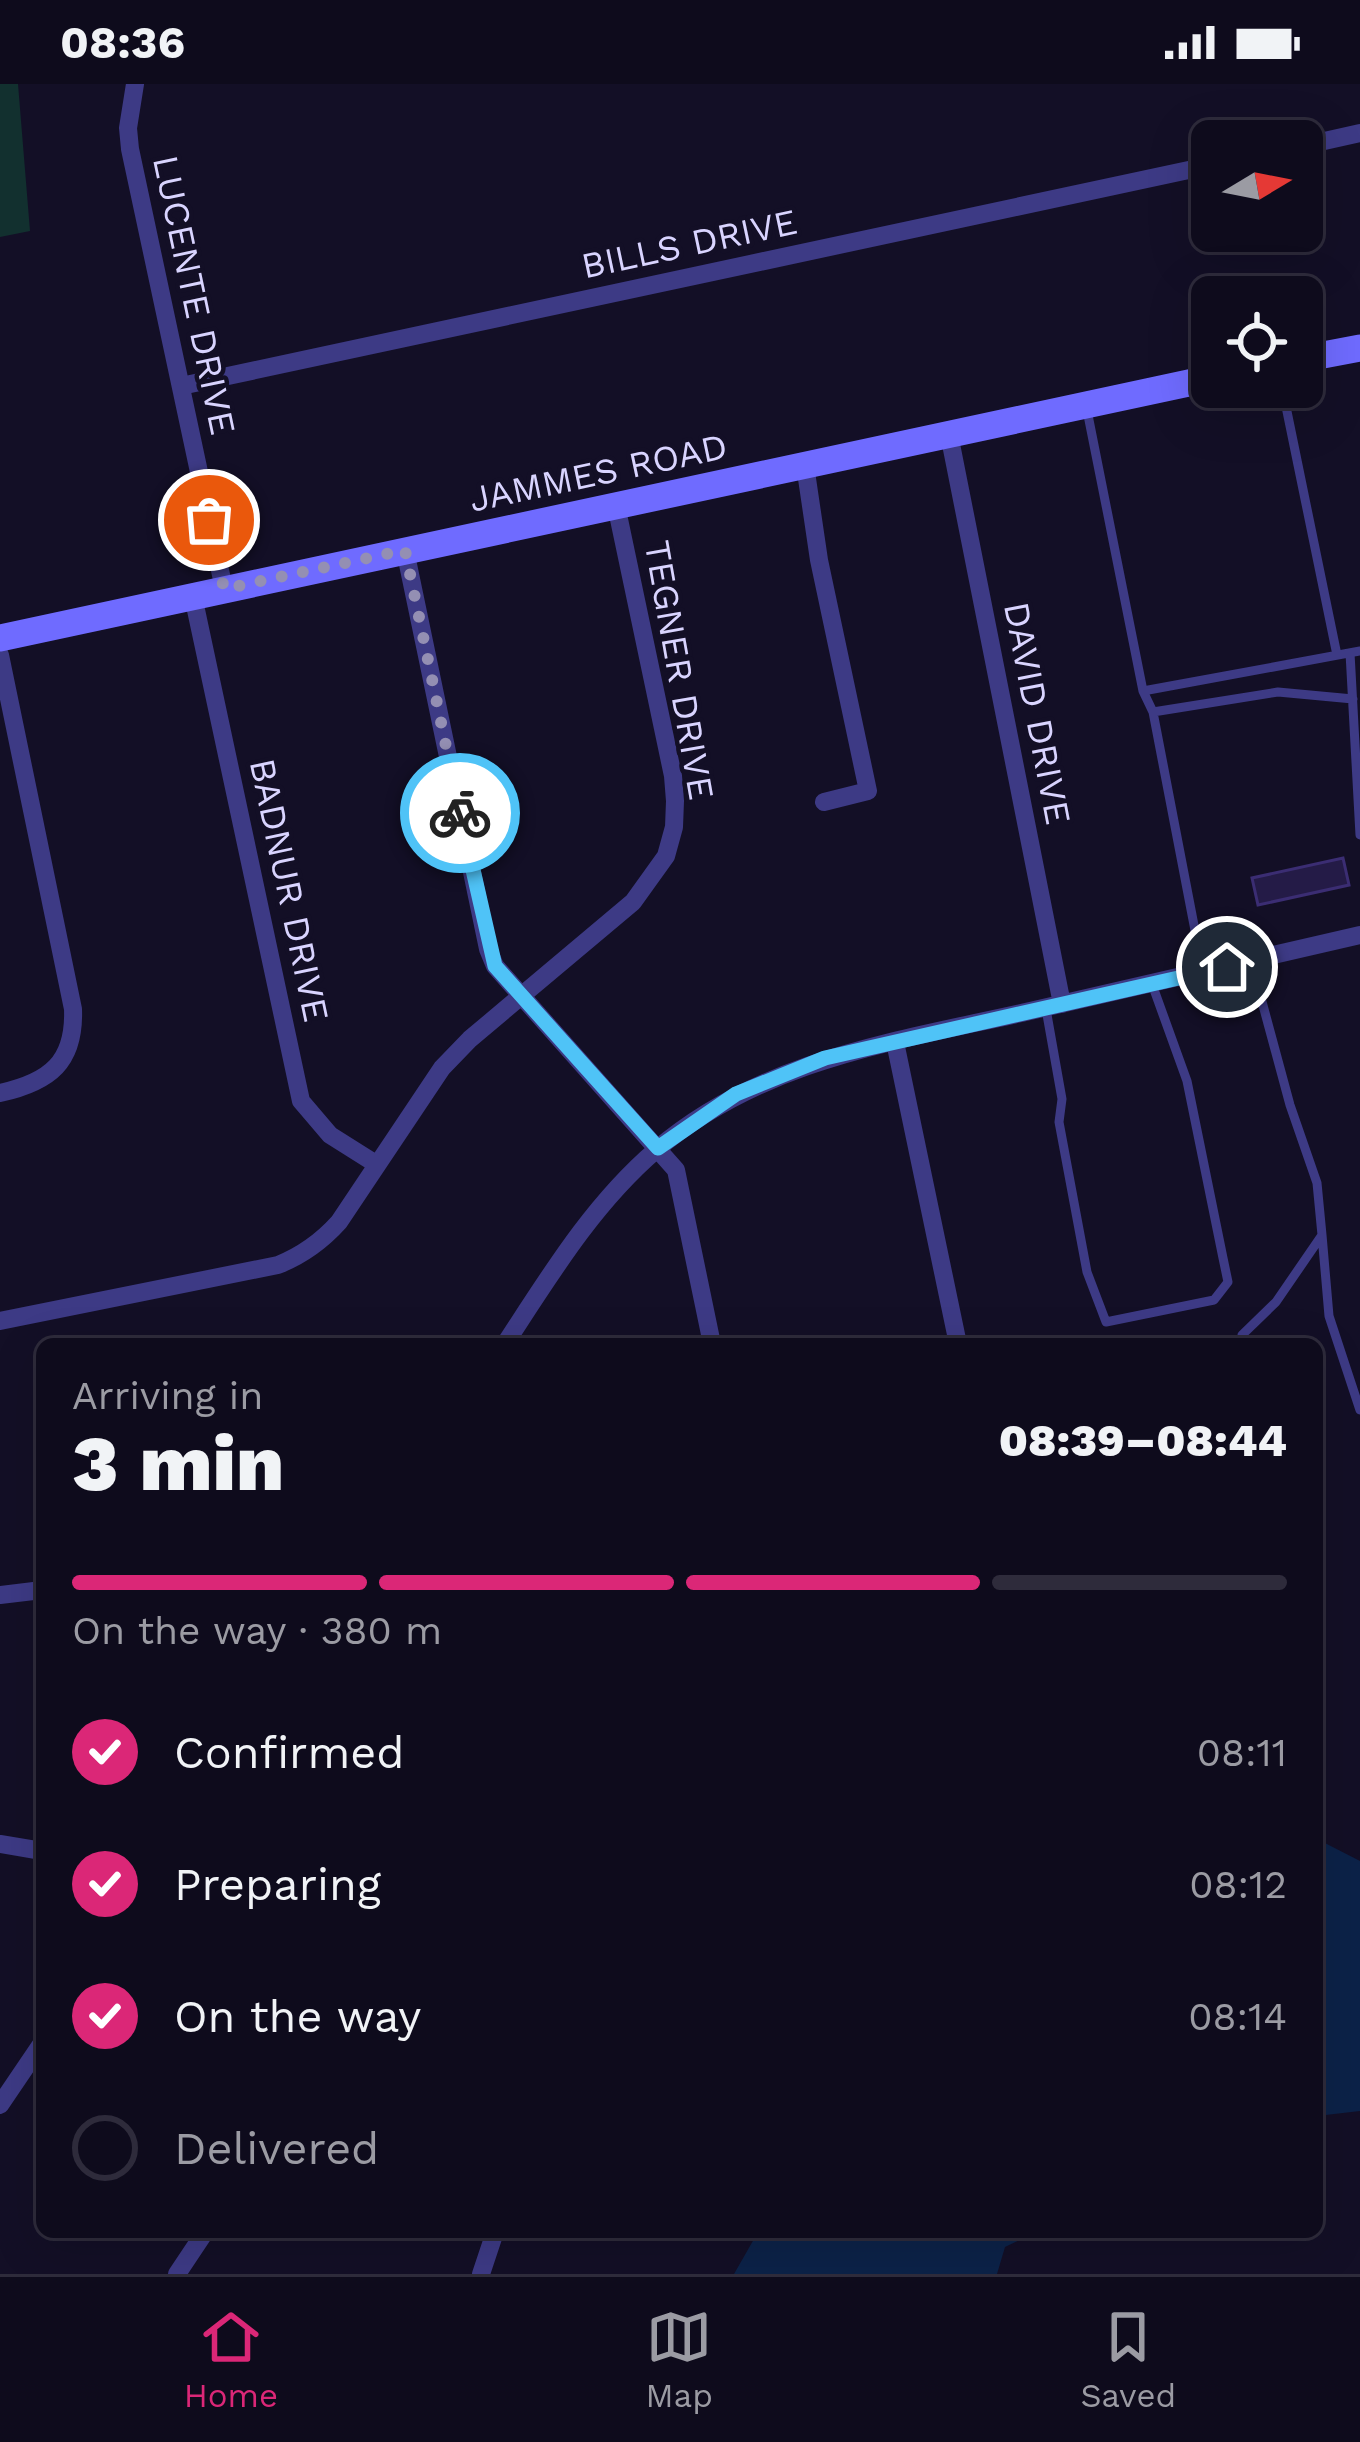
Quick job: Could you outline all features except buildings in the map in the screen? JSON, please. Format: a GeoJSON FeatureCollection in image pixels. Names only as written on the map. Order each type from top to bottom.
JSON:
{"type":"FeatureCollection","features":[{"type":"Feature","properties":{"kind":"street","name":"LUCENTE DRIVE"},"geometry":{"type":"LineString","coordinates":[[135,84],[128,128],[130,149],[224,589]]}},
{"type":"Feature","properties":{"kind":"street"},"geometry":{"type":"LineString","coordinates":[[1323,142],[1360,134]]}},
{"type":"Feature","properties":{"kind":"street","name":"BILLS DRIVE"},"geometry":{"type":"LineString","coordinates":[[181,386],[1191,170]]}},
{"type":"Feature","properties":{"kind":"street"},"geometry":{"type":"LineString","coordinates":[[1323,355],[1360,348]]}},
{"type":"Feature","properties":{"kind":"street","name":"JAMMES ROAD"},"geometry":{"type":"LineString","coordinates":[[0,638],[1191,382]]}},
{"type":"Feature","properties":{"kind":"street","name":"DAVID DRIVE"},"geometry":{"type":"LineString","coordinates":[[949,434],[1054,1006]]}},
{"type":"Feature","properties":{"kind":"street"},"geometry":{"type":"LineString","coordinates":[[805,465],[868,791],[824,802]]}},
{"type":"Feature","properties":{"kind":"street","name":"TEGNER DRIVE"},"geometry":{"type":"LineString","coordinates":[[0,1322],[297,1258],[339,1222],[442,1068],[633,902],[666,856],[674,827],[674,776],[616,505]]}},
{"type":"Feature","properties":{"kind":"street"},"geometry":{"type":"LineString","coordinates":[[405,550],[488,949],[495,966],[676,1170],[711,1338]]}},
{"type":"Feature","properties":{"kind":"street","name":"BADNUR DRIVE"},"geometry":{"type":"LineString","coordinates":[[193,596],[301,1101],[330,1135],[376,1164]]}},
{"type":"Feature","properties":{"kind":"street"},"geometry":{"type":"LineString","coordinates":[[0,655],[74,1030],[69,1048],[53,1071],[36,1084],[4,1092]]}},
{"type":"Feature","properties":{"kind":"street"},"geometry":{"type":"LineString","coordinates":[[509,1338],[604,1202],[658,1148],[736,1094],[825,1058],[1360,935]]}},
{"type":"Feature","properties":{"kind":"street"},"geometry":{"type":"LineString","coordinates":[[895,1042],[957,1338]]}},
{"type":"Feature","properties":{"kind":"street"},"geometry":{"type":"LineString","coordinates":[[0,1595],[36,1591]]}},
{"type":"Feature","properties":{"kind":"street"},"geometry":{"type":"LineString","coordinates":[[0,1844],[36,1850]]}},
{"type":"Feature","properties":{"kind":"street"},"geometry":{"type":"LineString","coordinates":[[0,2105],[36,2052]]}},
{"type":"Feature","properties":{"kind":"street"},"geometry":{"type":"LineString","coordinates":[[177,2274],[201,2238]]}},
{"type":"Feature","properties":{"kind":"street"},"geometry":{"type":"LineString","coordinates":[[481,2274],[493,2238]]}},
{"type":"Feature","properties":{"kind":"lane"},"geometry":{"type":"LineString","coordinates":[[1086,405],[1143,691],[1153,712],[1202,972]]}},
{"type":"Feature","properties":{"kind":"lane"},"geometry":{"type":"LineString","coordinates":[[1286,408],[1337,655]]}},
{"type":"Feature","properties":{"kind":"lane"},"geometry":{"type":"LineString","coordinates":[[1143,691],[1355,652],[1360,835]]}},
{"type":"Feature","properties":{"kind":"lane"},"geometry":{"type":"LineString","coordinates":[[1153,712],[1278,692],[1353,698]]}},
{"type":"Feature","properties":{"kind":"lane"},"geometry":{"type":"LineString","coordinates":[[1251,961],[1290,1105],[1317,1183],[1329,1316],[1360,1410]]}},
{"type":"Feature","properties":{"kind":"lane"},"geometry":{"type":"LineString","coordinates":[[1054,1006],[1062,1099],[1059,1122],[1087,1272],[1106,1322],[1214,1300],[1228,1282],[1187,1081],[1152,984]]}},
{"type":"Feature","properties":{"kind":"lane"},"geometry":{"type":"LineString","coordinates":[[1243,1338],[1276,1302],[1322,1235]]}},
{"type":"Feature","properties":{"kind":"green space"},"geometry":{"type":"Polygon","coordinates":[[[0,84],[18,84],[30,231],[0,237],[0,84]]]}},
{"type":"Feature","properties":{"kind":"water"},"geometry":{"type":"Polygon","coordinates":[[[1323,1842],[1360,1861],[1360,2111],[1323,2115],[1323,1842]]]}},
{"type":"Feature","properties":{"kind":"water"},"geometry":{"type":"Polygon","coordinates":[[[755,2238],[1024,2238],[1005,2247],[997,2274],[734,2274],[755,2238]]]}},
{"type":"Feature","properties":{"kind":"way so far"},"geometry":{"type":"LineString","coordinates":[[209,520],[224,589],[405,550],[460,813]]}},
{"type":"Feature","properties":{"kind":"route"},"geometry":{"type":"LineString","coordinates":[[460,813],[495,966],[658,1148],[736,1094],[825,1058],[1227,967]]}}]}
